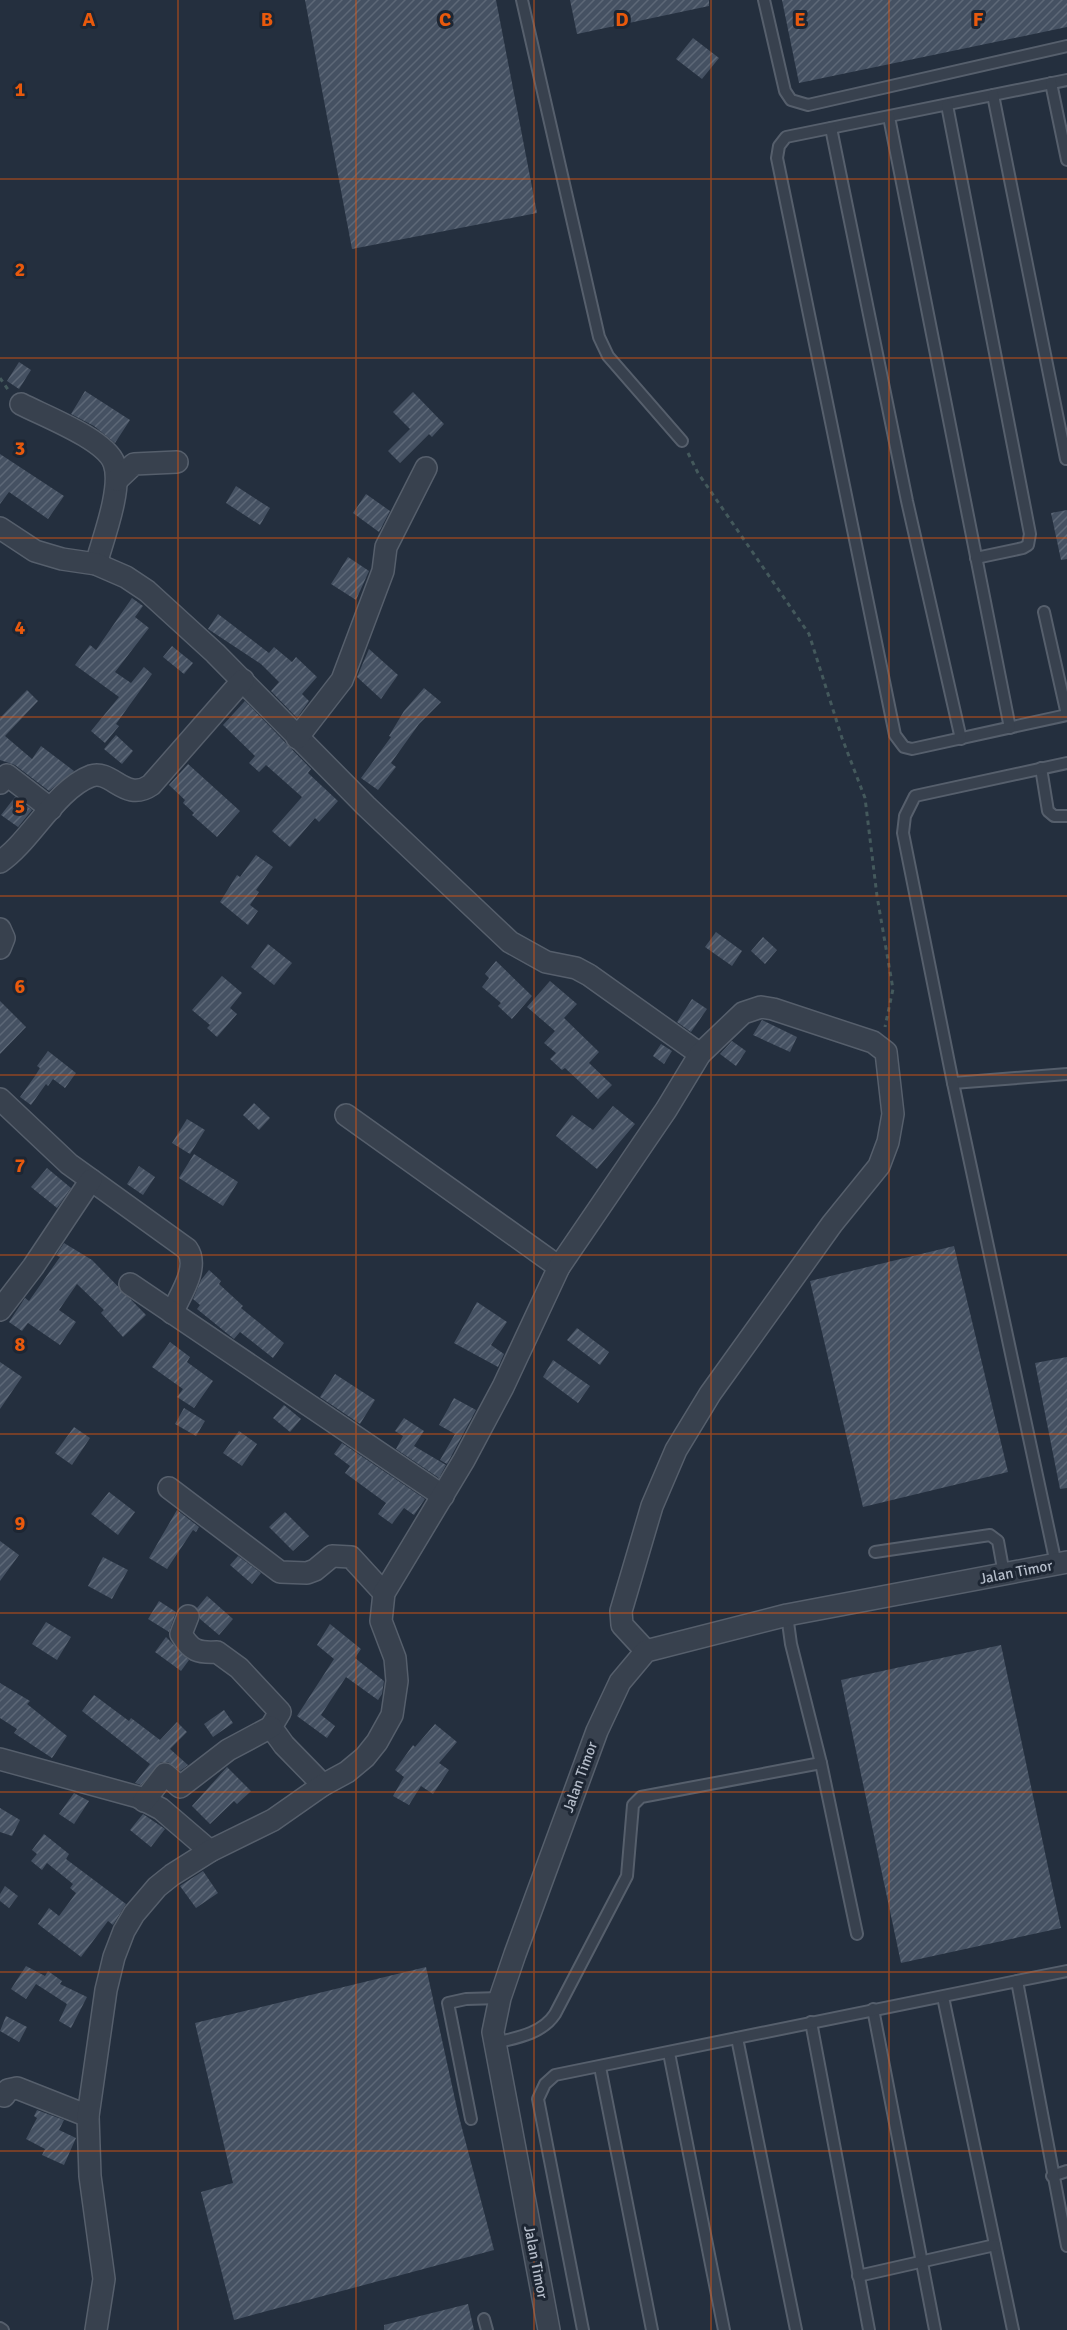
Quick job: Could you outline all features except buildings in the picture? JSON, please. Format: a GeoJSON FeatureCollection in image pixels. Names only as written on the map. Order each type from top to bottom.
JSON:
{"type":"FeatureCollection","features":[{"type":"Feature","properties":{"kind":"street"},"geometry":{"type":"LineString","coordinates":[[21,404],[95,442],[111,459],[117,480],[96,564]]}},
{"type":"Feature","properties":{"kind":"street"},"geometry":{"type":"LineString","coordinates":[[117,480],[134,464],[177,462]]}},
{"type":"Feature","properties":{"kind":"street"},"geometry":{"type":"LineString","coordinates":[[297,738],[342,680],[383,571],[386,547],[426,468]]}},
{"type":"Feature","properties":{"kind":"street"},"geometry":{"type":"LineString","coordinates":[[0,528],[35,551],[62,559],[96,564],[126,577],[147,591],[243,680],[297,738],[510,942],[546,962],[576,968],[589,975],[700,1054]]}},
{"type":"Feature","properties":{"kind":"street"},"geometry":{"type":"LineString","coordinates":[[0,862],[51,809],[81,782],[96,775],[128,789],[144,790],[159,779],[243,680]]}},
{"type":"Feature","properties":{"kind":"street"},"geometry":{"type":"LineString","coordinates":[[0,783],[7,775],[51,809]]}},
{"type":"Feature","properties":{"kind":"street"},"geometry":{"type":"LineString","coordinates":[[0,930],[4,938],[0,948]]}},
{"type":"Feature","properties":{"kind":"street"},"geometry":{"type":"LineString","coordinates":[[96,2330],[104,2279],[90,2176],[88,2116],[106,1990],[114,1957],[124,1931],[134,1914],[157,1887],[210,1851],[273,1820],[323,1785],[347,1772],[365,1757],[392,1715],[398,1681],[395,1658],[381,1621],[384,1593],[443,1496],[503,1387],[559,1267],[666,1110],[700,1054],[743,1013],[761,1007],[880,1046],[886,1052],[893,1114],[888,1142],[879,1166],[832,1224],[710,1394],[676,1450],[652,1506],[621,1611],[622,1625],[646,1651]]}},
{"type":"Feature","properties":{"kind":"street"},"geometry":{"type":"LineString","coordinates":[[0,1099],[69,1164],[190,1253],[192,1267],[172,1313]]}},
{"type":"Feature","properties":{"kind":"street"},"geometry":{"type":"LineString","coordinates":[[346,1115],[559,1267]]}},
{"type":"Feature","properties":{"kind":"street"},"geometry":{"type":"LineString","coordinates":[[0,1310],[33,1267],[91,1180]]}},
{"type":"Feature","properties":{"kind":"street"},"geometry":{"type":"LineString","coordinates":[[130,1284],[443,1496]]}},
{"type":"Feature","properties":{"kind":"street"},"geometry":{"type":"LineString","coordinates":[[169,1488],[280,1572],[307,1573],[315,1570],[329,1557],[345,1555],[351,1557],[384,1593]]}},
{"type":"Feature","properties":{"kind":"street","name":"Jalan Timor"},"geometry":{"type":"LineString","coordinates":[[549,2330],[493,2032],[500,1998],[597,1731],[620,1682],[646,1651],[787,1615],[1062,1563]]}},
{"type":"Feature","properties":{"kind":"street"},"geometry":{"type":"LineString","coordinates":[[144,1800],[165,1774],[180,1787],[228,1750],[270,1727],[280,1712],[238,1668],[217,1652],[200,1653],[188,1647],[181,1634],[188,1616]]}},
{"type":"Feature","properties":{"kind":"street"},"geometry":{"type":"LineString","coordinates":[[270,1727],[284,1745],[323,1785]]}},
{"type":"Feature","properties":{"kind":"street"},"geometry":{"type":"LineString","coordinates":[[0,1759],[144,1800],[160,1809],[210,1851]]}},
{"type":"Feature","properties":{"kind":"street"},"geometry":{"type":"LineString","coordinates":[[4,2096],[8,2090],[17,2088],[88,2116]]}},
{"type":"Feature","properties":{"kind":"lane"},"geometry":{"type":"LineString","coordinates":[[522,0],[599,337],[608,356],[682,441]]}},
{"type":"Feature","properties":{"kind":"lane"},"geometry":{"type":"LineString","coordinates":[[764,0],[785,91],[791,100],[808,105],[1067,46]]}},
{"type":"Feature","properties":{"kind":"lane"},"geometry":{"type":"LineString","coordinates":[[1044,612],[1067,715],[912,749],[904,747],[895,735],[777,159],[779,146],[786,137],[1067,80]]}},
{"type":"Feature","properties":{"kind":"lane"},"geometry":{"type":"LineString","coordinates":[[1051,84],[1067,160]]}},
{"type":"Feature","properties":{"kind":"lane"},"geometry":{"type":"LineString","coordinates":[[993,95],[1066,459]]}},
{"type":"Feature","properties":{"kind":"lane"},"geometry":{"type":"LineString","coordinates":[[947,105],[1030,534],[1028,545],[1023,549],[976,558]]}},
{"type":"Feature","properties":{"kind":"lane"},"geometry":{"type":"LineString","coordinates":[[889,117],[1010,728]]}},
{"type":"Feature","properties":{"kind":"lane"},"geometry":{"type":"LineString","coordinates":[[831,129],[907,501],[961,738]]}},
{"type":"Feature","properties":{"kind":"lane"},"geometry":{"type":"LineString","coordinates":[[1062,1563],[953,1083],[903,833],[905,816],[915,796],[1067,763]]}},
{"type":"Feature","properties":{"kind":"lane"},"geometry":{"type":"LineString","coordinates":[[1041,768],[1048,811],[1054,816],[1067,816]]}},
{"type":"Feature","properties":{"kind":"lane"},"geometry":{"type":"LineString","coordinates":[[953,1083],[1067,1074]]}},
{"type":"Feature","properties":{"kind":"lane"},"geometry":{"type":"LineString","coordinates":[[875,1552],[990,1535],[999,1541],[1004,1574]]}},
{"type":"Feature","properties":{"kind":"lane"},"geometry":{"type":"LineString","coordinates":[[787,1615],[791,1644],[821,1763],[857,1934]]}},
{"type":"Feature","properties":{"kind":"lane"},"geometry":{"type":"LineString","coordinates":[[494,2043],[519,2038],[544,2027],[555,2014],[627,1876],[633,1805],[637,1800],[642,1797],[821,1763]]}},
{"type":"Feature","properties":{"kind":"lane"},"geometry":{"type":"LineString","coordinates":[[584,2330],[538,2098],[545,2084],[555,2074],[600,2067],[1067,1971]]}},
{"type":"Feature","properties":{"kind":"lane"},"geometry":{"type":"LineString","coordinates":[[1017,1981],[1067,2246]]}},
{"type":"Feature","properties":{"kind":"lane"},"geometry":{"type":"LineString","coordinates":[[944,1997],[1013,2330]]}},
{"type":"Feature","properties":{"kind":"lane"},"geometry":{"type":"LineString","coordinates":[[471,2119],[448,2003],[466,1999],[500,1998]]}},
{"type":"Feature","properties":{"kind":"lane"},"geometry":{"type":"LineString","coordinates":[[873,2010],[935,2330]]}},
{"type":"Feature","properties":{"kind":"lane"},"geometry":{"type":"LineString","coordinates":[[811,2022],[869,2330]]}},
{"type":"Feature","properties":{"kind":"lane"},"geometry":{"type":"LineString","coordinates":[[737,2038],[796,2330]]}},
{"type":"Feature","properties":{"kind":"lane"},"geometry":{"type":"LineString","coordinates":[[669,2053],[724,2330]]}},
{"type":"Feature","properties":{"kind":"lane"},"geometry":{"type":"LineString","coordinates":[[600,2067],[652,2330]]}},
{"type":"Feature","properties":{"kind":"lane"},"geometry":{"type":"LineString","coordinates":[[1052,2176],[1067,2171]]}},
{"type":"Feature","properties":{"kind":"lane"},"geometry":{"type":"LineString","coordinates":[[858,2276],[995,2245]]}},
{"type":"Feature","properties":{"kind":"path"},"geometry":{"type":"LineString","coordinates":[[682,441],[698,473],[809,634],[842,738],[866,798],[877,897],[893,989],[880,1046]]}}]}
